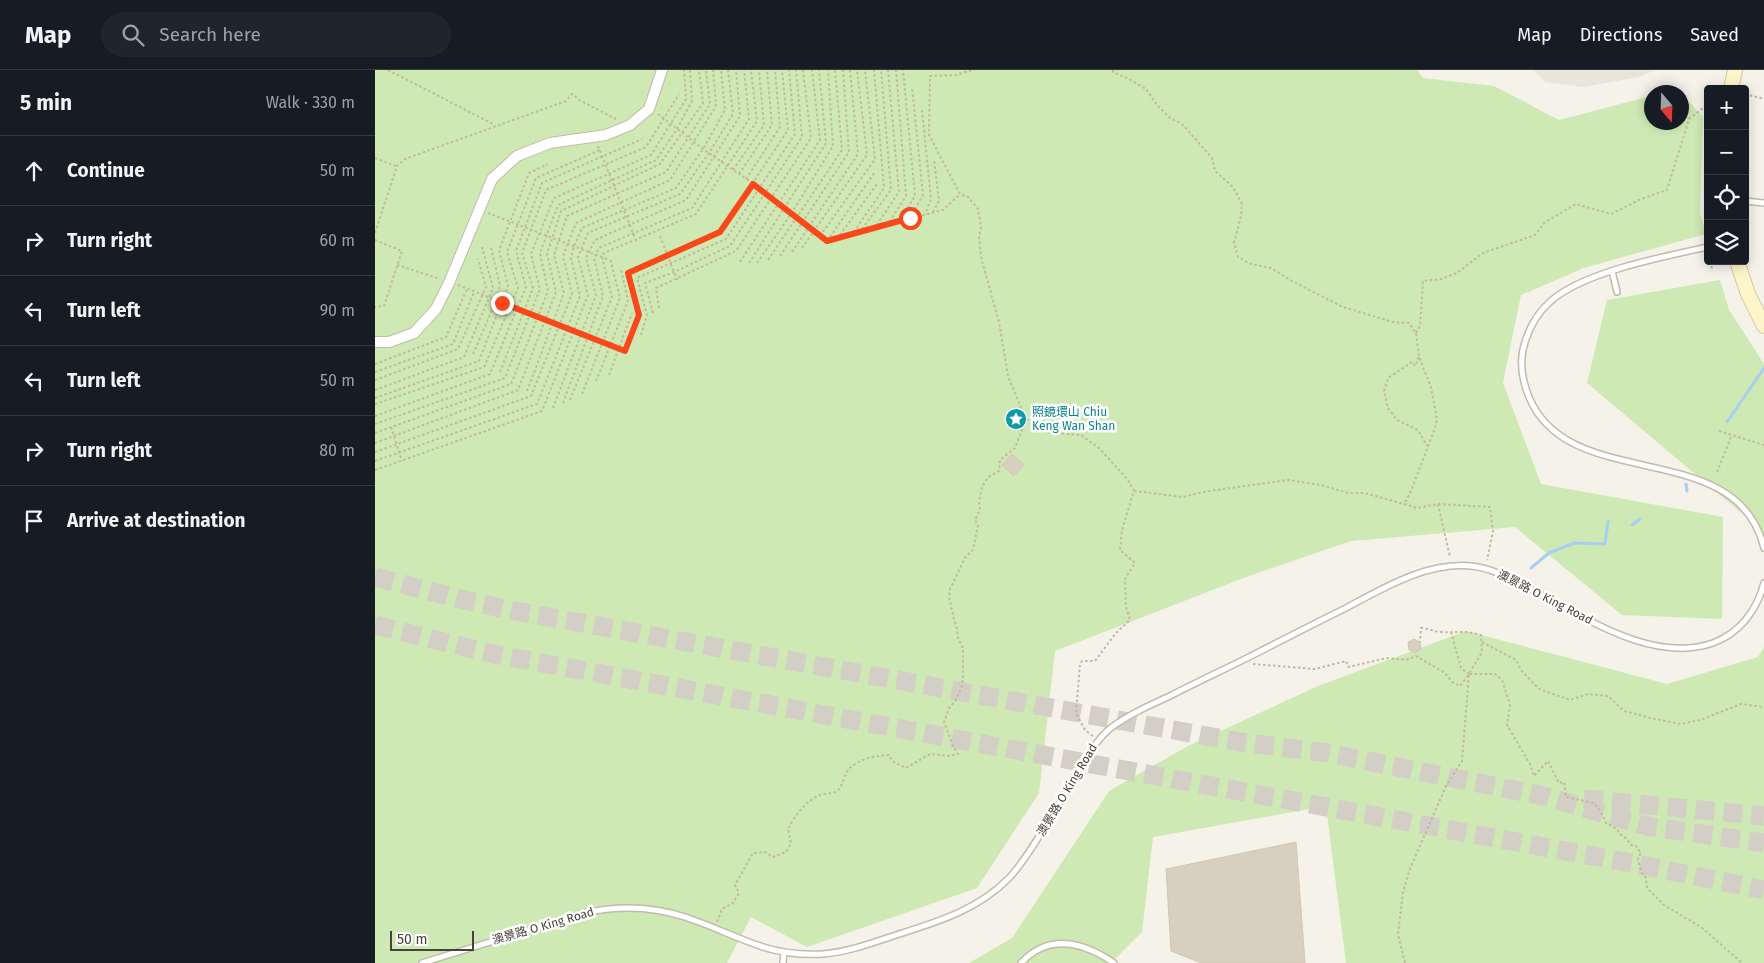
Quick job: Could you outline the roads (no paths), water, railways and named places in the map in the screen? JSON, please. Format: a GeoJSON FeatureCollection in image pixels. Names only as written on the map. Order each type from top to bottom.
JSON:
{"type":"FeatureCollection","features":[{"type":"Feature","properties":{"kind":"main road"},"geometry":{"type":"LineString","coordinates":[[1732,85],[1735,70]]}},
{"type":"Feature","properties":{"kind":"main road"},"geometry":{"type":"LineString","coordinates":[[1738,265],[1748,294],[1763,324]]}},
{"type":"Feature","properties":{"kind":"street"},"geometry":{"type":"LineString","coordinates":[[375,342],[389,342],[414,333],[436,309],[449,283],[492,179],[517,156],[550,143],[606,134],[630,126],[649,109],[662,70]]}},
{"type":"Feature","properties":{"kind":"lane"},"geometry":{"type":"LineString","coordinates":[[1749,201],[1764,203]]}},
{"type":"Feature","properties":{"kind":"lane"},"geometry":{"type":"LineString","coordinates":[[1704,249],[1612,271],[1575,285],[1561,293],[1542,310],[1531,328],[1523,350],[1522,367],[1524,383],[1530,401],[1541,417],[1548,425],[1566,438],[1596,452],[1698,480],[1729,496],[1750,517],[1759,532],[1764,548]]}},
{"type":"Feature","properties":{"kind":"lane"},"geometry":{"type":"LineString","coordinates":[[1612,271],[1617,292]]}},
{"type":"Feature","properties":{"kind":"lane","name":"澳景路 O King Road"},"geometry":{"type":"LineString","coordinates":[[421,963],[572,916],[607,908],[652,908],[675,914],[753,944],[784,952],[804,954],[824,954],[859,947],[965,911],[1001,885],[1024,860],[1098,739],[1110,728],[1131,715],[1396,582],[1425,571],[1470,566],[1485,568],[1522,584],[1626,637],[1647,644],[1677,649],[1706,645],[1723,639],[1734,632],[1751,613],[1759,599],[1764,584]]}},
{"type":"Feature","properties":{"kind":"lane"},"geometry":{"type":"LineString","coordinates":[[1021,963],[1040,948],[1063,943],[1087,949],[1114,963]]}},
{"type":"Feature","properties":{"kind":"lane"},"geometry":{"type":"LineString","coordinates":[[783,963],[784,952]]}},
{"type":"Feature","properties":{"kind":"waterway"},"geometry":{"type":"LineString","coordinates":[[1727,422],[1764,368]]}},
{"type":"Feature","properties":{"kind":"waterway"},"geometry":{"type":"LineString","coordinates":[[1686,484],[1687,491]]}},
{"type":"Feature","properties":{"kind":"waterway"},"geometry":{"type":"LineString","coordinates":[[1632,525],[1640,519]]}},
{"type":"Feature","properties":{"kind":"waterway"},"geometry":{"type":"LineString","coordinates":[[1531,568],[1549,553],[1574,543],[1605,544],[1608,521]]}},
{"type":"Feature","properties":{"kind":"tunnel"},"geometry":{"type":"LineString","coordinates":[[375,577],[515,611],[1240,742],[1327,753],[1544,796],[1646,826],[1764,843]]}},
{"type":"Feature","properties":{"kind":"tunnel"},"geometry":{"type":"LineString","coordinates":[[375,625],[493,654],[1631,863],[1764,890]]}},
{"type":"Feature","properties":{"kind":"tunnel"},"geometry":{"type":"LineString","coordinates":[[1584,799],[1764,816]]}},
{"type":"Feature","properties":{"kind":"place","name":"照鏡環山 Chiu Keng Wan Shan"},"geometry":{"type":"Point","coordinates":[1016,419]}}]}
